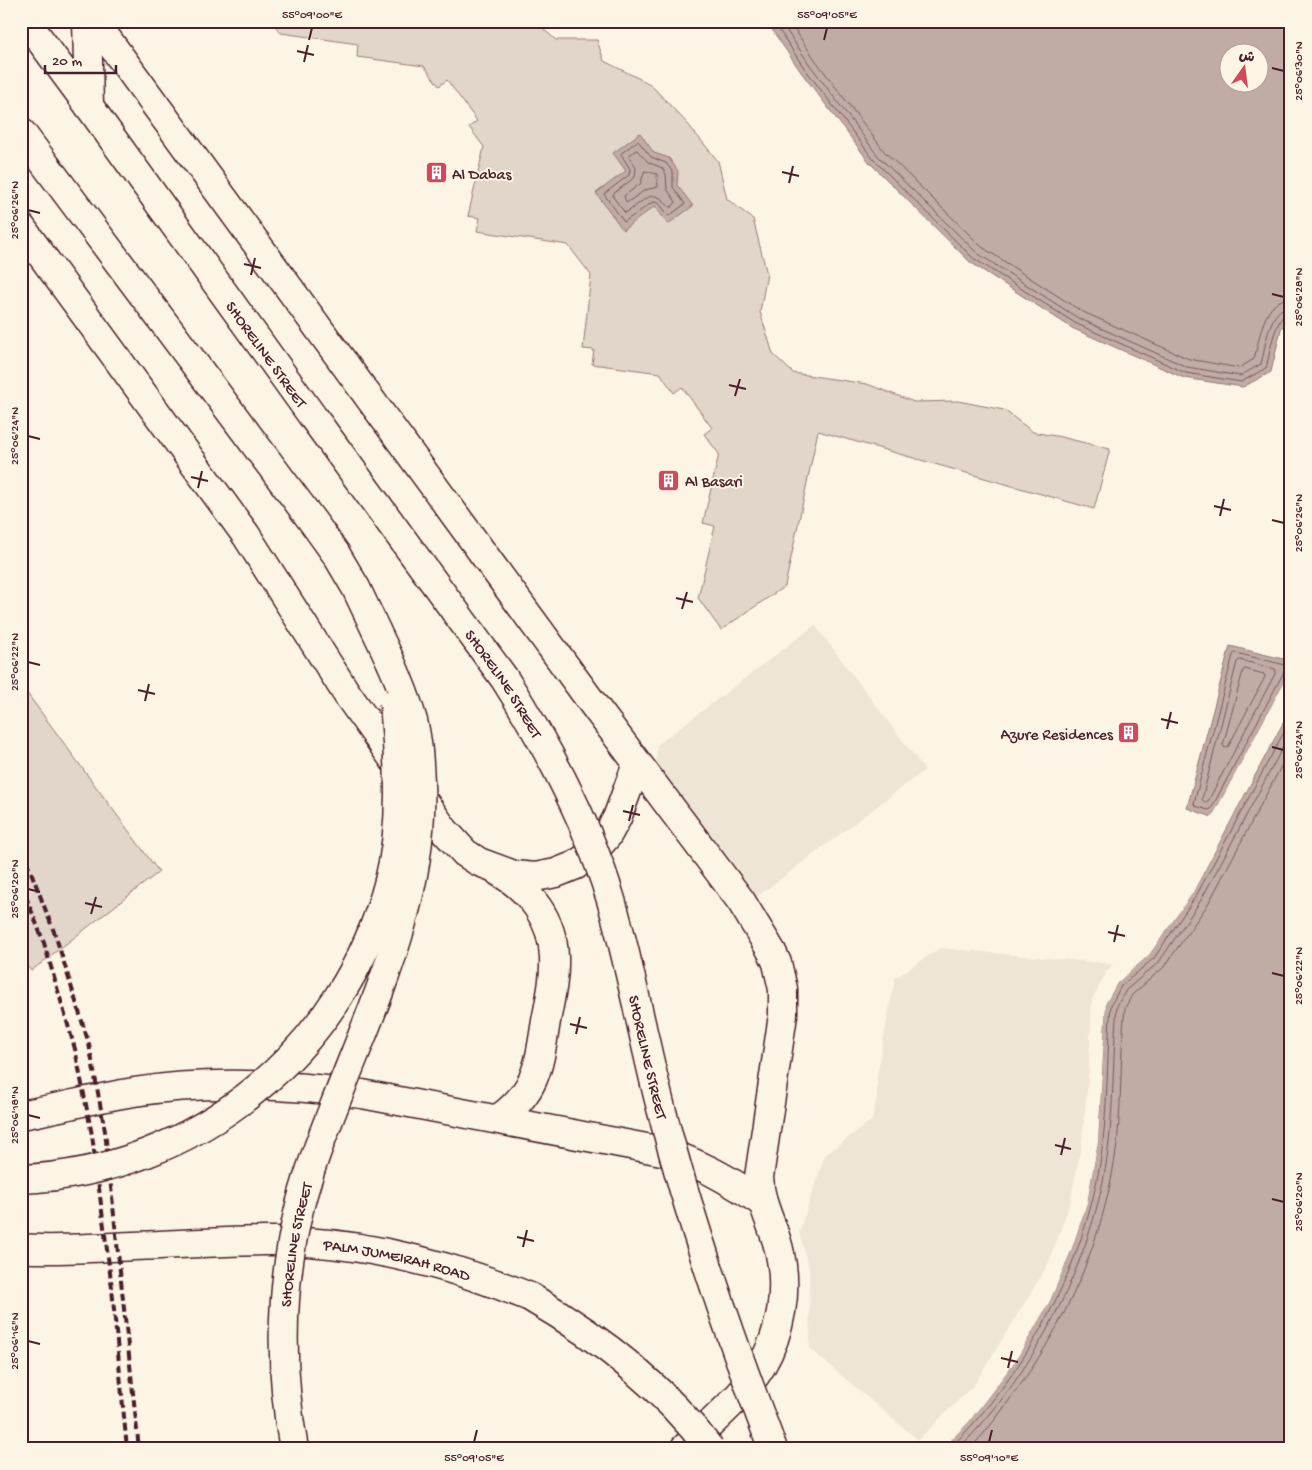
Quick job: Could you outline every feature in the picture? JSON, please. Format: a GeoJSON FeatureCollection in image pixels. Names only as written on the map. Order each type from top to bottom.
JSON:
{"type":"FeatureCollection","features":[{"type":"Feature","properties":{"kind":"main road","name":"SHORELINE STREET"},"geometry":{"type":"LineString","coordinates":[[26,21],[504,678],[554,762],[576,807],[610,899],[623,946],[660,1106],[702,1251],[732,1340],[773,1449]]}},
{"type":"Feature","properties":{"kind":"main road"},"geometry":{"type":"LineString","coordinates":[[87,21],[89,106]]}},
{"type":"Feature","properties":{"kind":"main road"},"geometry":{"type":"LineString","coordinates":[[94,21],[637,764],[741,902],[772,952],[781,976],[783,1015],[759,1178],[762,1202],[780,1254],[784,1282],[782,1311],[774,1339],[762,1365],[744,1388],[684,1449]]}},
{"type":"Feature","properties":{"kind":"main road","name":"SHORELINE STREET"},"geometry":{"type":"LineString","coordinates":[[21,132],[336,554],[356,588],[390,660],[407,700],[417,743],[421,800],[416,868],[400,934],[312,1164],[300,1205],[291,1247],[283,1333],[288,1418],[294,1449]]}},
{"type":"Feature","properties":{"kind":"main road"},"geometry":{"type":"LineString","coordinates":[[21,227],[246,535],[347,694],[444,830],[465,853],[510,878],[524,890],[546,920],[552,938],[554,975],[540,1060],[536,1074],[520,1100],[510,1111],[498,1119]]}},
{"type":"Feature","properties":{"kind":"main road"},"geometry":{"type":"LineString","coordinates":[[21,1180],[83,1173],[118,1164],[184,1137],[217,1118],[277,1072],[303,1045],[326,1016],[347,984],[378,916],[389,879],[396,842],[400,805],[399,767],[390,660]]}},
{"type":"Feature","properties":{"kind":"main road"},"geometry":{"type":"LineString","coordinates":[[494,869],[514,875],[536,877],[556,873],[576,865],[593,852],[607,836],[617,818],[637,764]]}},
{"type":"Feature","properties":{"kind":"main road"},"geometry":{"type":"LineString","coordinates":[[21,1115],[134,1092],[198,1086],[271,1085],[316,1088],[362,1094],[662,1151],[687,1159],[712,1171],[762,1202]]}},
{"type":"Feature","properties":{"kind":"main road","name":"PALM JUMEIRAH ROAD"},"geometry":{"type":"LineString","coordinates":[[21,1248],[63,1249],[266,1241],[312,1242],[357,1247],[446,1266],[530,1297],[595,1337],[625,1361],[680,1413],[710,1449]]}},
{"type":"Feature","properties":{"kind":"shaded area"},"geometry":{"type":"Polygon","coordinates":[[[271,21],[534,21],[556,40],[597,40],[604,61],[650,84],[686,122],[718,161],[727,199],[753,219],[767,274],[760,312],[773,354],[793,373],[867,384],[914,402],[958,401],[1004,410],[1033,432],[1110,449],[1094,509],[818,431],[785,586],[721,630],[698,598],[715,526],[703,523],[719,454],[704,434],[712,428],[682,387],[674,393],[660,373],[592,364],[594,350],[583,349],[591,275],[568,245],[477,231],[480,218],[468,216],[484,147],[469,127],[477,121],[447,80],[439,86],[424,66],[357,57],[358,44],[281,33],[271,21]]]}},
{"type":"Feature","properties":{"kind":"shaded area"},"geometry":{"type":"Polygon","coordinates":[[[815,625],[925,770],[754,899],[656,771],[657,745],[815,625]]]}},
{"type":"Feature","properties":{"kind":"shaded area"},"geometry":{"type":"Polygon","coordinates":[[[21,685],[159,872],[31,971],[21,958],[21,685]]]}},
{"type":"Feature","properties":{"kind":"shaded area"},"geometry":{"type":"Polygon","coordinates":[[[940,948],[1113,964],[1107,971],[1092,1000],[1088,1080],[1081,1148],[1070,1203],[1048,1265],[974,1385],[918,1440],[810,1349],[809,1269],[799,1232],[825,1155],[872,1120],[877,1096],[877,1075],[895,978],[940,948]]]}},
{"type":"Feature","properties":{"kind":"water"},"geometry":{"type":"Polygon","coordinates":[[[766,21],[1291,21],[1291,314],[1281,329],[1271,372],[1243,387],[1184,378],[1072,328],[970,262],[870,163],[801,72],[766,21]]]}},
{"type":"Feature","properties":{"kind":"water"},"geometry":{"type":"Polygon","coordinates":[[[640,133],[654,153],[669,158],[678,171],[677,185],[693,206],[668,224],[655,206],[623,230],[596,193],[626,171],[613,153],[640,133]]]}},
{"type":"Feature","properties":{"kind":"water"},"geometry":{"type":"Polygon","coordinates":[[[1230,646],[1291,661],[1291,669],[1212,817],[1187,808],[1230,646]]]}},
{"type":"Feature","properties":{"kind":"water"},"geometry":{"type":"Polygon","coordinates":[[[1291,708],[1291,1449],[942,1449],[968,1423],[1016,1360],[1050,1301],[1071,1251],[1087,1203],[1098,1142],[1106,1003],[1117,983],[1149,955],[1192,894],[1291,708]]]}},
{"type":"Feature","properties":{"kind":"pier"},"geometry":{"type":"Polygon","coordinates":[[[1291,669],[1291,674],[1215,818],[1211,819],[1291,669]]]}},
{"type":"Feature","properties":{"kind":"pier"},"geometry":{"type":"Polygon","coordinates":[[[1291,706],[1192,894],[1149,955],[1117,983],[1106,1003],[1098,1142],[1087,1203],[1071,1251],[1050,1301],[1016,1360],[968,1423],[940,1449],[966,1422],[1014,1359],[1048,1300],[1069,1250],[1085,1202],[1096,1142],[1104,1002],[1115,981],[1148,953],[1190,892],[1291,706]]]}},
{"type":"Feature","properties":{"kind":"railway"},"geometry":{"type":"LineString","coordinates":[[21,850],[56,937],[89,1044],[105,1131],[139,1449]]}},
{"type":"Feature","properties":{"kind":"railway"},"geometry":{"type":"LineString","coordinates":[[21,884],[44,943],[75,1049],[92,1135],[112,1288],[127,1449]]}},
{"type":"Feature","properties":{"kind":"place","name":"Al Dabas"},"geometry":{"type":"Point","coordinates":[436,173]}},
{"type":"Feature","properties":{"kind":"place","name":"Al Basari"},"geometry":{"type":"Point","coordinates":[669,480]}},
{"type":"Feature","properties":{"kind":"place","name":"Azure Residences"},"geometry":{"type":"Point","coordinates":[1129,733]}}]}
